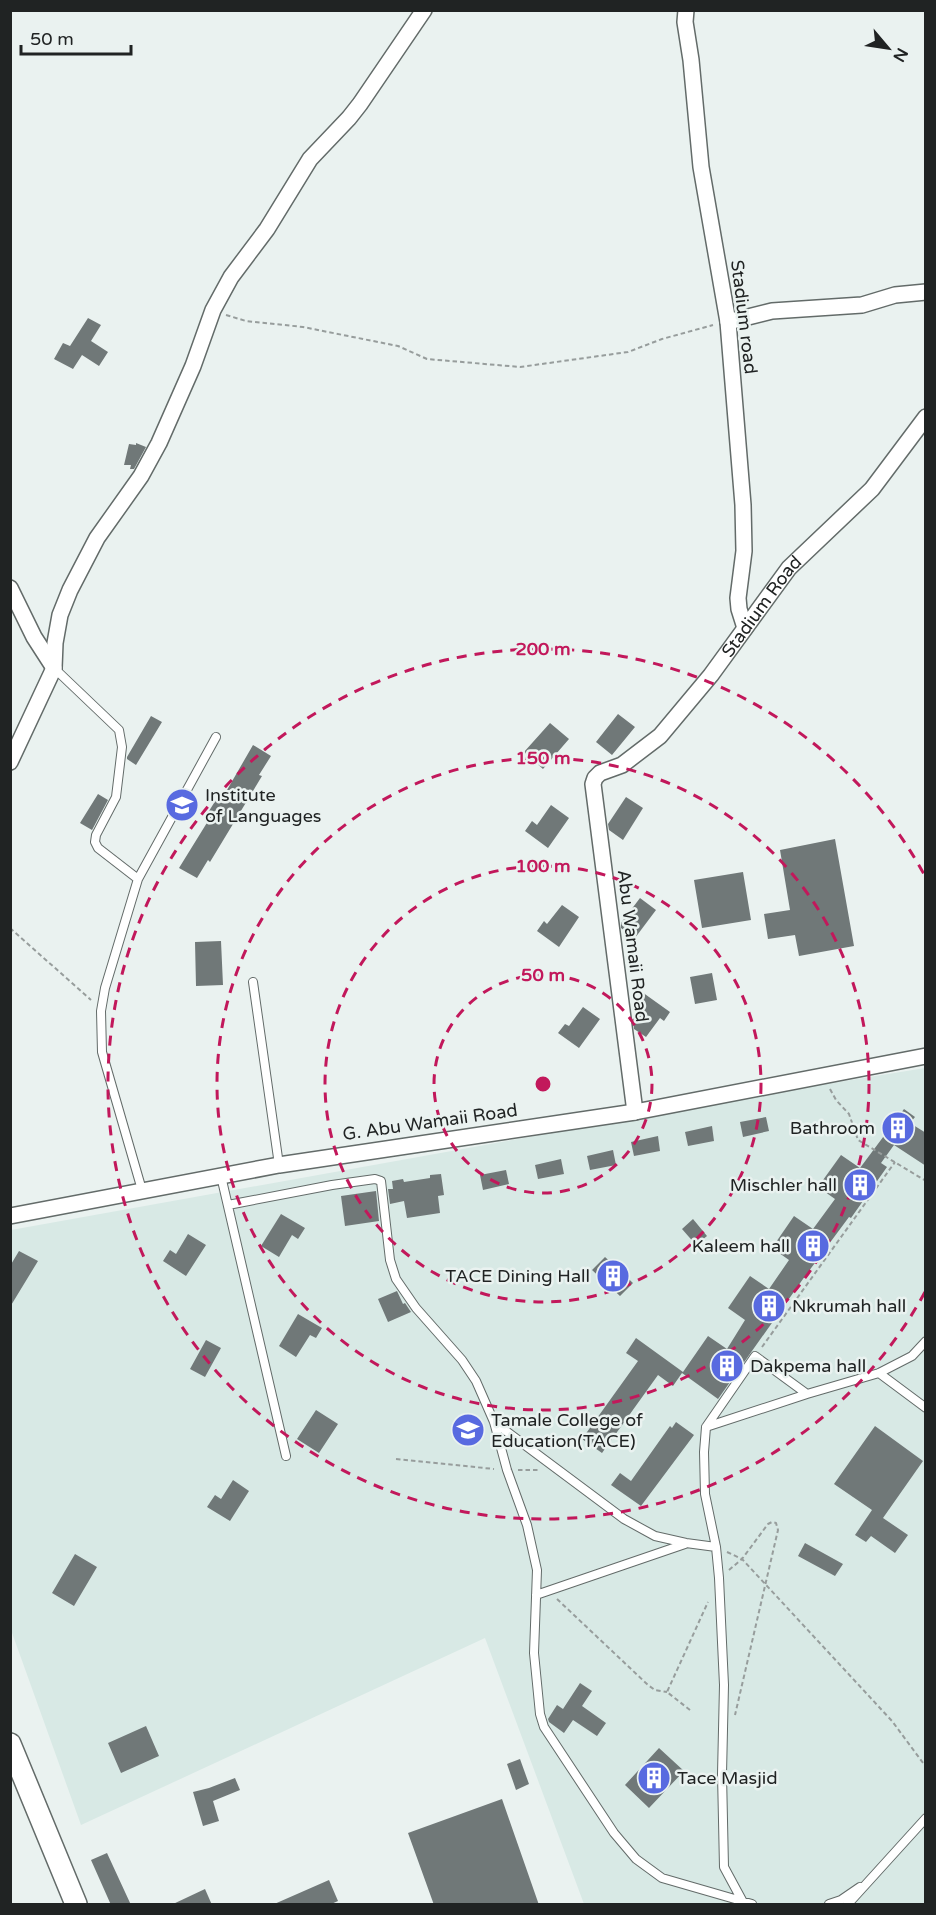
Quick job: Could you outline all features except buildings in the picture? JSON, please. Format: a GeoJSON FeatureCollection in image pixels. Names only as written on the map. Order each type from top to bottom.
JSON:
{"type":"FeatureCollection","features":[{"type":"Feature","properties":{"kind":"main road"},"geometry":{"type":"LineString","coordinates":[[10,1744],[76,1905]]}},
{"type":"Feature","properties":{"kind":"street"},"geometry":{"type":"LineString","coordinates":[[10,762],[54,668],[58,624],[70,590],[97,538],[141,476],[159,443],[193,366],[213,310],[231,277],[267,229],[310,159],[350,118],[424,10]]}},
{"type":"Feature","properties":{"kind":"street","name":"Stadium road"},"geometry":{"type":"LineString","coordinates":[[686,10],[685,22],[692,60],[701,167],[728,322],[743,506],[744,551],[738,609],[746,628]]}},
{"type":"Feature","properties":{"kind":"street"},"geometry":{"type":"LineString","coordinates":[[728,322],[771,311],[862,304],[895,295],[926,292]]}},
{"type":"Feature","properties":{"kind":"street","name":"Stadium Road"},"geometry":{"type":"LineString","coordinates":[[593,784],[600,773],[622,765],[660,736],[711,675],[789,568],[872,489],[926,417]]}},
{"type":"Feature","properties":{"kind":"street"},"geometry":{"type":"LineString","coordinates":[[10,588],[34,637],[54,668]]}},
{"type":"Feature","properties":{"kind":"street","name":"Abu Wamaii Road"},"geometry":{"type":"LineString","coordinates":[[593,784],[635,1112]]}},
{"type":"Feature","properties":{"kind":"street","name":"G. Abu Wamaii Road"},"geometry":{"type":"LineString","coordinates":[[10,1216],[279,1165],[635,1112],[926,1056]]}},
{"type":"Feature","properties":{"kind":"lane"},"geometry":{"type":"LineString","coordinates":[[54,668],[119,730],[122,758],[116,797],[96,835],[95,842],[98,848],[138,879]]}},
{"type":"Feature","properties":{"kind":"lane"},"geometry":{"type":"LineString","coordinates":[[141,1190],[102,1052],[101,1011],[107,980],[138,879],[216,738]]}},
{"type":"Feature","properties":{"kind":"lane"},"geometry":{"type":"LineString","coordinates":[[253,982],[279,1165]]}},
{"type":"Feature","properties":{"kind":"lane"},"geometry":{"type":"LineString","coordinates":[[221,1176],[286,1456]]}},
{"type":"Feature","properties":{"kind":"lane"},"geometry":{"type":"LineString","coordinates":[[228,1205],[332,1185],[375,1179],[381,1181],[390,1260],[396,1280],[416,1308],[462,1360],[487,1402],[507,1470],[527,1525],[537,1570],[534,1653],[539,1704],[544,1727],[614,1833],[636,1859],[662,1878],[752,1905]]}},
{"type":"Feature","properties":{"kind":"lane"},"geometry":{"type":"LineString","coordinates":[[706,1427],[879,1373],[912,1356],[926,1341]]}},
{"type":"Feature","properties":{"kind":"lane"},"geometry":{"type":"LineString","coordinates":[[743,1904],[724,1867],[722,1774],[724,1685],[716,1547],[705,1494],[706,1427],[755,1356],[807,1394]]}},
{"type":"Feature","properties":{"kind":"lane"},"geometry":{"type":"LineString","coordinates":[[879,1373],[926,1408]]}},
{"type":"Feature","properties":{"kind":"lane"},"geometry":{"type":"LineString","coordinates":[[494,1422],[624,1519],[655,1536],[716,1547]]}},
{"type":"Feature","properties":{"kind":"lane"},"geometry":{"type":"LineString","coordinates":[[536,1595],[686,1543]]}},
{"type":"Feature","properties":{"kind":"lane"},"geometry":{"type":"LineString","coordinates":[[848,1905],[926,1818]]}},
{"type":"Feature","properties":{"kind":"lane"},"geometry":{"type":"LineString","coordinates":[[829,1905],[841,1900],[873,1878]]}},
{"type":"Feature","properties":{"kind":"path"},"geometry":{"type":"LineString","coordinates":[[213,310],[246,321],[303,327],[398,346],[427,359],[520,367],[628,352],[662,339],[728,322]]}},
{"type":"Feature","properties":{"kind":"path"},"geometry":{"type":"LineString","coordinates":[[10,928],[72,981],[101,1011]]}},
{"type":"Feature","properties":{"kind":"path"},"geometry":{"type":"LineString","coordinates":[[822,1076],[836,1100],[849,1114],[858,1140],[926,1181]]}},
{"type":"Feature","properties":{"kind":"path"},"geometry":{"type":"LineString","coordinates":[[755,1356],[895,1162]]}},
{"type":"Feature","properties":{"kind":"path"},"geometry":{"type":"LineString","coordinates":[[396,1459],[507,1470],[557,1470]]}},
{"type":"Feature","properties":{"kind":"path"},"geometry":{"type":"LineString","coordinates":[[716,1547],[742,1559],[892,1720],[926,1767]]}},
{"type":"Feature","properties":{"kind":"path"},"geometry":{"type":"LineString","coordinates":[[548,1590],[601,1643],[648,1685],[655,1690],[667,1692]]}},
{"type":"Feature","properties":{"kind":"shaded area","name":"Tamale College of Education(TACE)"},"geometry":{"type":"Polygon","coordinates":[[[925,1068],[925,1904],[584,1904],[485,1638],[81,1825],[11,1630],[11,1230],[925,1068]]]}},
{"type":"Feature","properties":{"kind":"place","name":"Institute of Languages"},"geometry":{"type":"Point","coordinates":[182,805]}},
{"type":"Feature","properties":{"kind":"place","name":"Bathroom"},"geometry":{"type":"Point","coordinates":[898,1128]}},
{"type":"Feature","properties":{"kind":"place","name":"Mischler hall"},"geometry":{"type":"Point","coordinates":[860,1185]}},
{"type":"Feature","properties":{"kind":"place","name":"Kaleem hall"},"geometry":{"type":"Point","coordinates":[813,1246]}},
{"type":"Feature","properties":{"kind":"place","name":"TACE Dining Hall"},"geometry":{"type":"Point","coordinates":[613,1276]}},
{"type":"Feature","properties":{"kind":"place","name":"Nkrumah hall"},"geometry":{"type":"Point","coordinates":[769,1306]}},
{"type":"Feature","properties":{"kind":"place","name":"Dakpema hall"},"geometry":{"type":"Point","coordinates":[727,1366]}},
{"type":"Feature","properties":{"kind":"place","name":"Tamale College of Education(TACE)"},"geometry":{"type":"Point","coordinates":[468,1430]}},
{"type":"Feature","properties":{"kind":"place","name":"Tace Masjid"},"geometry":{"type":"Point","coordinates":[654,1778]}}]}
